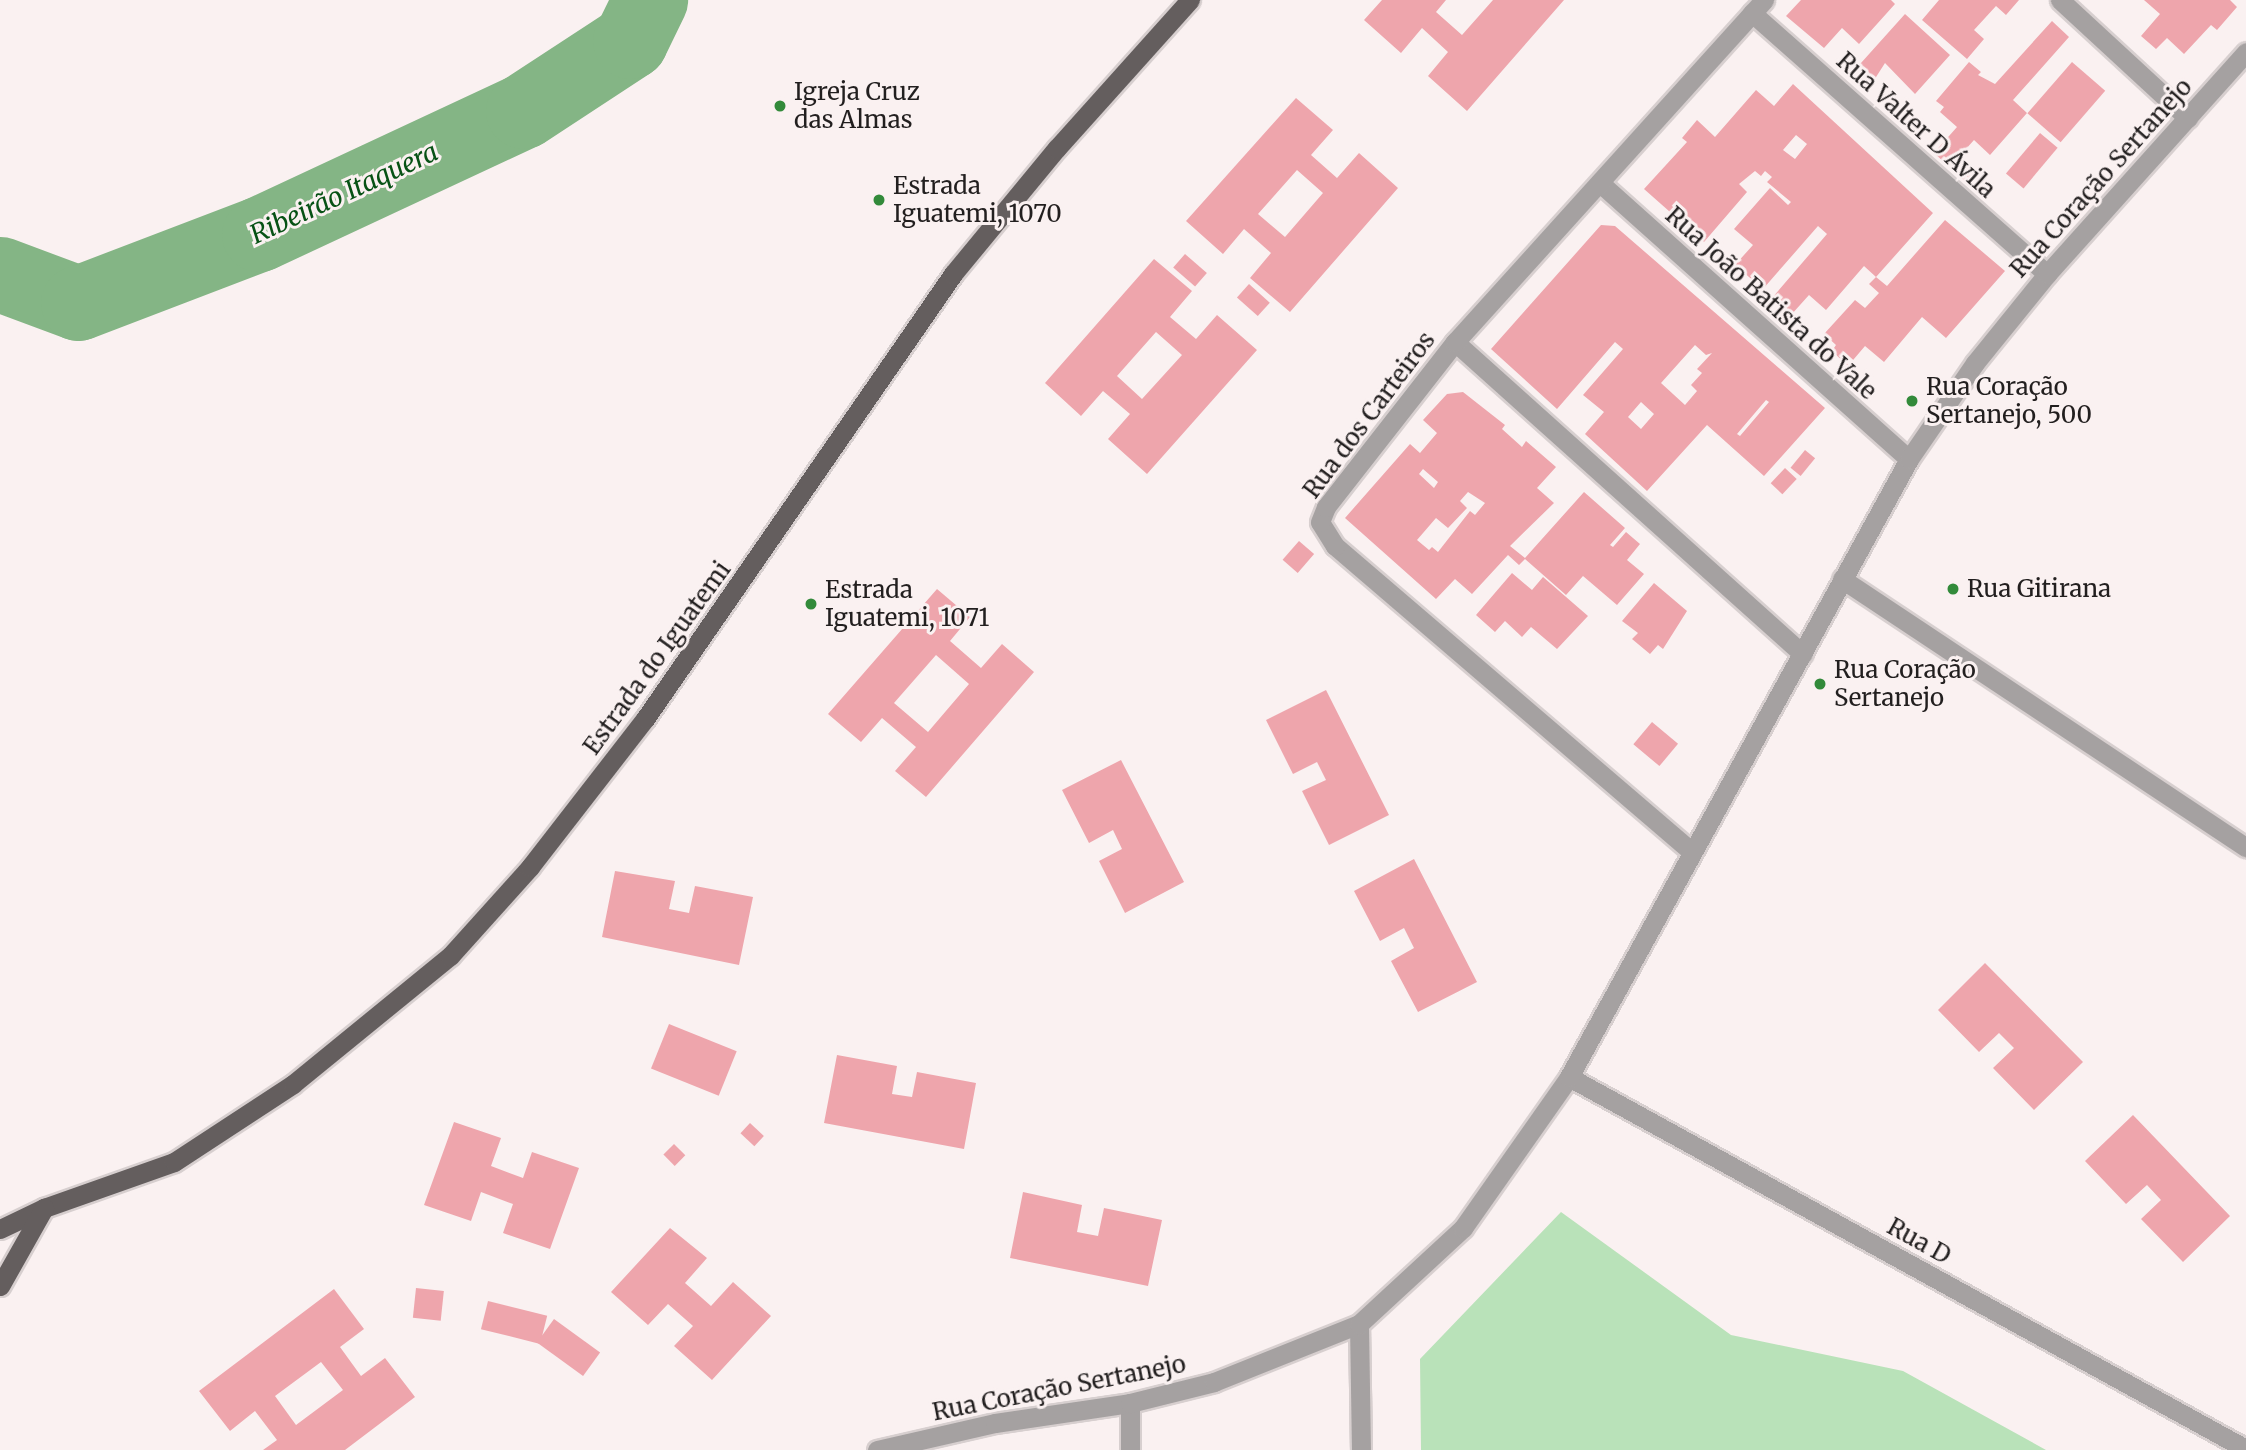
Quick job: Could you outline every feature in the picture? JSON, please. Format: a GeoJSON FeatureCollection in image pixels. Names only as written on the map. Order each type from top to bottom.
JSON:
{"type":"FeatureCollection","features":[{"type":"Feature","properties":{"kind":"main road","name":"Estrada do Iguatemi"},"geometry":{"type":"LineString","coordinates":[[0,1229],[44,1208],[174,1162],[293,1084],[450,956],[530,867],[645,719],[953,274],[1057,148],[1190,0]]}},
{"type":"Feature","properties":{"kind":"main road"},"geometry":{"type":"LineString","coordinates":[[0,1286],[44,1208]]}},
{"type":"Feature","properties":{"kind":"street"},"geometry":{"type":"LineString","coordinates":[[2060,0],[2188,118]]}},
{"type":"Feature","properties":{"kind":"street","name":"Rua dos Carteiros"},"geometry":{"type":"LineString","coordinates":[[1691,851],[1326,536],[1320,522],[1326,507],[1455,342],[1758,6]]}},
{"type":"Feature","properties":{"kind":"street","name":"Rua Valter D Ávila"},"geometry":{"type":"LineString","coordinates":[[1758,6],[2047,274]]}},
{"type":"Feature","properties":{"kind":"street","name":"Rua Coração Sertanejo"},"geometry":{"type":"LineString","coordinates":[[877,1450],[909,1446],[1071,1409],[1130,1403],[1214,1382],[1359,1324],[1463,1228],[1569,1077],[1909,459],[1975,363],[2047,274],[2246,52]]}},
{"type":"Feature","properties":{"kind":"street","name":"Rua João Batista do Vale"},"geometry":{"type":"LineString","coordinates":[[1600,183],[1909,459]]}},
{"type":"Feature","properties":{"kind":"street"},"geometry":{"type":"LineString","coordinates":[[1455,342],[1803,654]]}},
{"type":"Feature","properties":{"kind":"street"},"geometry":{"type":"LineString","coordinates":[[1842,579],[2246,847]]}},
{"type":"Feature","properties":{"kind":"street","name":"Rua D"},"geometry":{"type":"LineString","coordinates":[[1569,1077],[2246,1449]]}},
{"type":"Feature","properties":{"kind":"street"},"geometry":{"type":"LineString","coordinates":[[1359,1324],[1361,1450]]}},
{"type":"Feature","properties":{"kind":"street"},"geometry":{"type":"LineString","coordinates":[[1130,1403],[1130,1450]]}},
{"type":"Feature","properties":{"kind":"green space"},"geometry":{"type":"Polygon","coordinates":[[[1561,1212],[1731,1335],[1903,1371],[2046,1450],[1421,1450],[1420,1359],[1561,1212]]]}},
{"type":"Feature","properties":{"kind":"building"},"geometry":{"type":"Polygon","coordinates":[[[1382,0],[1446,0],[1436,12],[1462,35],[1493,0],[1564,0],[1467,111],[1428,76],[1448,52],[1422,28],[1401,53],[1364,20],[1382,0]]]}},
{"type":"Feature","properties":{"kind":"building"},"geometry":{"type":"Polygon","coordinates":[[[1801,0],[1891,0],[1895,4],[1859,44],[1842,28],[1824,48],[1786,16],[1801,0]]]}},
{"type":"Feature","properties":{"kind":"building"},"geometry":{"type":"Polygon","coordinates":[[[1939,0],[2019,0],[2006,15],[1996,6],[1974,30],[1984,39],[1967,59],[1922,20],[1939,0]]]}},
{"type":"Feature","properties":{"kind":"building"},"geometry":{"type":"Polygon","coordinates":[[[2144,0],[2230,0],[2237,7],[2217,30],[2211,25],[2184,54],[2167,38],[2156,49],[2141,36],[2160,14],[2144,0]]]}},
{"type":"Feature","properties":{"kind":"building"},"geometry":{"type":"Polygon","coordinates":[[[1905,14],[1950,55],[1915,94],[1885,63],[1869,88],[1852,73],[1905,14]]]}},
{"type":"Feature","properties":{"kind":"building"},"geometry":{"type":"Polygon","coordinates":[[[2052,21],[2069,37],[2013,100],[2027,113],[1990,155],[1974,140],[1957,159],[1973,174],[1966,182],[1934,153],[1957,127],[1940,112],[1944,107],[1936,101],[1969,62],[1981,72],[1978,75],[1995,84],[2052,21]]]}},
{"type":"Feature","properties":{"kind":"building"},"geometry":{"type":"Polygon","coordinates":[[[2072,62],[2105,91],[2061,142],[2027,113],[2072,62]]]}},
{"type":"Feature","properties":{"kind":"building"},"geometry":{"type":"Polygon","coordinates":[[[1793,84],[1933,213],[1876,277],[1864,266],[1826,310],[1809,295],[1791,315],[1772,298],[1827,234],[1818,226],[1763,289],[1735,265],[1753,245],[1734,229],[1770,188],[1788,205],[1791,202],[1767,182],[1772,177],[1765,171],[1761,176],[1755,171],[1739,184],[1747,192],[1704,242],[1644,189],[1687,142],[1682,138],[1697,120],[1715,137],[1756,90],[1774,106],[1793,84]],[[1796,135],[1783,150],[1795,159],[1807,144],[1796,135]]]}},
{"type":"Feature","properties":{"kind":"building"},"geometry":{"type":"Polygon","coordinates":[[[1296,98],[1333,130],[1311,155],[1337,178],[1359,153],[1398,188],[1290,312],[1250,278],[1271,253],[1244,229],[1223,254],[1186,221],[1296,98]],[[1297,170],[1258,214],[1285,237],[1323,193],[1297,170]]]}},
{"type":"Feature","properties":{"kind":"building"},"geometry":{"type":"Polygon","coordinates":[[[2040,133],[2058,148],[2024,188],[2006,174],[2040,133]]]}},
{"type":"Feature","properties":{"kind":"building"},"geometry":{"type":"Polygon","coordinates":[[[1945,220],[2005,271],[1946,338],[1922,317],[1884,362],[1865,346],[1848,366],[1832,351],[1836,345],[1824,334],[1855,300],[1865,308],[1879,293],[1869,284],[1876,277],[1887,286],[1945,220]]]}},
{"type":"Feature","properties":{"kind":"building"},"geometry":{"type":"Polygon","coordinates":[[[1601,225],[1615,226],[1825,408],[1764,476],[1707,425],[1647,491],[1585,434],[1604,412],[1583,395],[1623,349],[1615,342],[1557,409],[1491,349],[1601,225]],[[1695,345],[1661,383],[1685,405],[1697,391],[1691,385],[1702,373],[1697,369],[1712,353],[1706,355],[1695,345]],[[1766,400],[1737,434],[1740,436],[1769,402],[1766,400]],[[1641,402],[1628,417],[1641,429],[1654,414],[1641,402]]]}},
{"type":"Feature","properties":{"kind":"building"},"geometry":{"type":"Polygon","coordinates":[[[1185,254],[1207,273],[1195,287],[1173,268],[1185,254]]]}},
{"type":"Feature","properties":{"kind":"building"},"geometry":{"type":"Polygon","coordinates":[[[1154,259],[1192,291],[1170,317],[1196,339],[1217,315],[1257,350],[1147,474],[1108,439],[1130,414],[1103,391],[1081,416],[1045,383],[1154,259]],[[1156,332],[1117,376],[1142,399],[1182,355],[1156,332]]]}},
{"type":"Feature","properties":{"kind":"building"},"geometry":{"type":"Polygon","coordinates":[[[1249,284],[1270,303],[1258,316],[1237,297],[1249,284]]]}},
{"type":"Feature","properties":{"kind":"building"},"geometry":{"type":"Polygon","coordinates":[[[1463,392],[1505,425],[1502,429],[1522,447],[1526,441],[1556,467],[1537,488],[1554,503],[1510,546],[1525,558],[1584,492],[1625,528],[1610,545],[1613,547],[1626,532],[1640,544],[1627,560],[1644,574],[1617,605],[1583,576],[1566,595],[1525,559],[1519,565],[1508,555],[1472,594],[1455,579],[1436,599],[1345,518],[1410,444],[1420,453],[1437,433],[1423,420],[1447,394],[1463,392]],[[1423,469],[1419,474],[1434,488],[1438,482],[1423,469]],[[1468,492],[1460,501],[1467,508],[1448,528],[1436,518],[1417,540],[1429,550],[1432,547],[1438,552],[1470,511],[1475,515],[1485,503],[1468,492]]]}},
{"type":"Feature","properties":{"kind":"building"},"geometry":{"type":"Polygon","coordinates":[[[1805,450],[1815,458],[1801,476],[1791,468],[1805,450]]]}},
{"type":"Feature","properties":{"kind":"building"},"geometry":{"type":"Polygon","coordinates":[[[1785,468],[1797,479],[1782,494],[1771,483],[1785,468]]]}},
{"type":"Feature","properties":{"kind":"building"},"geometry":{"type":"Polygon","coordinates":[[[1299,541],[1314,554],[1298,573],[1283,560],[1299,541]]]}},
{"type":"Feature","properties":{"kind":"building"},"geometry":{"type":"Polygon","coordinates":[[[1512,573],[1532,590],[1543,577],[1588,616],[1557,649],[1531,627],[1522,637],[1505,621],[1495,632],[1476,615],[1512,573]]]}},
{"type":"Feature","properties":{"kind":"building"},"geometry":{"type":"Polygon","coordinates":[[[1654,583],[1687,611],[1663,649],[1658,645],[1650,654],[1632,639],[1638,633],[1622,621],[1654,583]]]}},
{"type":"Feature","properties":{"kind":"building"},"geometry":{"type":"Polygon","coordinates":[[[937,589],[970,617],[950,641],[981,668],[1002,644],[1034,672],[926,797],[895,771],[916,747],[882,718],[861,742],[828,714],[937,589]],[[936,655],[894,703],[928,732],[969,684],[936,655]]]}},
{"type":"Feature","properties":{"kind":"building"},"geometry":{"type":"Polygon","coordinates":[[[1326,690],[1389,815],[1329,845],[1302,791],[1326,780],[1317,762],[1293,774],[1266,720],[1326,690]]]}},
{"type":"Feature","properties":{"kind":"building"},"geometry":{"type":"Polygon","coordinates":[[[1652,722],[1678,744],[1659,766],[1633,744],[1652,722]]]}},
{"type":"Feature","properties":{"kind":"building"},"geometry":{"type":"Polygon","coordinates":[[[1121,760],[1184,882],[1125,913],[1099,861],[1122,849],[1113,830],[1089,843],[1062,790],[1121,760]]]}},
{"type":"Feature","properties":{"kind":"building"},"geometry":{"type":"Polygon","coordinates":[[[1414,859],[1477,982],[1418,1012],[1391,961],[1414,948],[1404,928],[1380,941],[1354,891],[1414,859]]]}},
{"type":"Feature","properties":{"kind":"building"},"geometry":{"type":"Polygon","coordinates":[[[615,871],[675,881],[669,909],[689,913],[695,886],[753,897],[739,965],[602,937],[615,871]]]}},
{"type":"Feature","properties":{"kind":"building"},"geometry":{"type":"Polygon","coordinates":[[[1985,963],[2083,1062],[2034,1110],[1993,1068],[2014,1048],[1999,1033],[1979,1052],[1938,1010],[1985,963]]]}},
{"type":"Feature","properties":{"kind":"building"},"geometry":{"type":"Polygon","coordinates":[[[669,1024],[737,1051],[719,1096],[651,1069],[669,1024]]]}},
{"type":"Feature","properties":{"kind":"building"},"geometry":{"type":"Polygon","coordinates":[[[837,1055],[897,1066],[892,1094],[912,1097],[917,1072],[976,1083],[964,1149],[824,1123],[837,1055]]]}},
{"type":"Feature","properties":{"kind":"building"},"geometry":{"type":"Polygon","coordinates":[[[2133,1115],[2230,1216],[2183,1262],[2141,1219],[2161,1200],[2147,1185],[2126,1204],[2085,1161],[2133,1115]]]}},
{"type":"Feature","properties":{"kind":"building"},"geometry":{"type":"Polygon","coordinates":[[[454,1122],[501,1138],[491,1166],[523,1178],[532,1152],[579,1168],[550,1249],[503,1233],[513,1204],[481,1192],[471,1221],[424,1205],[454,1122]]]}},
{"type":"Feature","properties":{"kind":"building"},"geometry":{"type":"Polygon","coordinates":[[[750,1123],[764,1136],[754,1146],[740,1133],[750,1123]]]}},
{"type":"Feature","properties":{"kind":"building"},"geometry":{"type":"Polygon","coordinates":[[[674,1144],[685,1155],[675,1166],[663,1155],[674,1144]]]}},
{"type":"Feature","properties":{"kind":"building"},"geometry":{"type":"Polygon","coordinates":[[[1023,1192],[1082,1205],[1077,1232],[1098,1236],[1104,1208],[1162,1220],[1148,1286],[1010,1258],[1023,1192]]]}},
{"type":"Feature","properties":{"kind":"building"},"geometry":{"type":"Polygon","coordinates":[[[670,1228],[707,1258],[685,1283],[711,1306],[733,1282],[771,1316],[712,1380],[674,1346],[693,1326],[668,1304],[648,1325],[611,1292],[670,1228]]]}},
{"type":"Feature","properties":{"kind":"building"},"geometry":{"type":"Polygon","coordinates":[[[416,1288],[444,1291],[441,1321],[413,1318],[416,1288]]]}},
{"type":"Feature","properties":{"kind":"building"},"geometry":{"type":"Polygon","coordinates":[[[334,1289],[364,1329],[340,1347],[361,1376],[385,1358],[415,1397],[345,1450],[263,1450],[277,1440],[255,1411],[230,1431],[199,1391],[334,1289]],[[321,1362],[275,1396],[296,1425],[343,1390],[321,1362]]]}},
{"type":"Feature","properties":{"kind":"building"},"geometry":{"type":"Polygon","coordinates":[[[488,1301],[547,1316],[540,1344],[481,1329],[488,1301]]]}},
{"type":"Feature","properties":{"kind":"building"},"geometry":{"type":"Polygon","coordinates":[[[554,1319],[600,1353],[583,1376],[537,1342],[554,1319]]]}},
{"type":"Feature","properties":{"kind":"waterway","name":"Ribeirão Itaquera"},"geometry":{"type":"LineString","coordinates":[[0,274],[78,303],[259,234],[523,111],[630,41],[650,0]]}},
{"type":"Feature","properties":{"kind":"place","name":"Igreja Cruz das Almas"},"geometry":{"type":"Point","coordinates":[780,106]}},
{"type":"Feature","properties":{"kind":"place","name":"Estrada Iguatemi, 1070"},"geometry":{"type":"Point","coordinates":[879,200]}},
{"type":"Feature","properties":{"kind":"place","name":"Rua Coração Sertanejo, 500"},"geometry":{"type":"Point","coordinates":[1912,401]}},
{"type":"Feature","properties":{"kind":"place","name":"Rua Gitirana"},"geometry":{"type":"Point","coordinates":[1953,589]}},
{"type":"Feature","properties":{"kind":"place","name":"Estrada Iguatemi, 1071"},"geometry":{"type":"Point","coordinates":[811,604]}},
{"type":"Feature","properties":{"kind":"place","name":"Rua Coração Sertanejo"},"geometry":{"type":"Point","coordinates":[1820,684]}}]}
